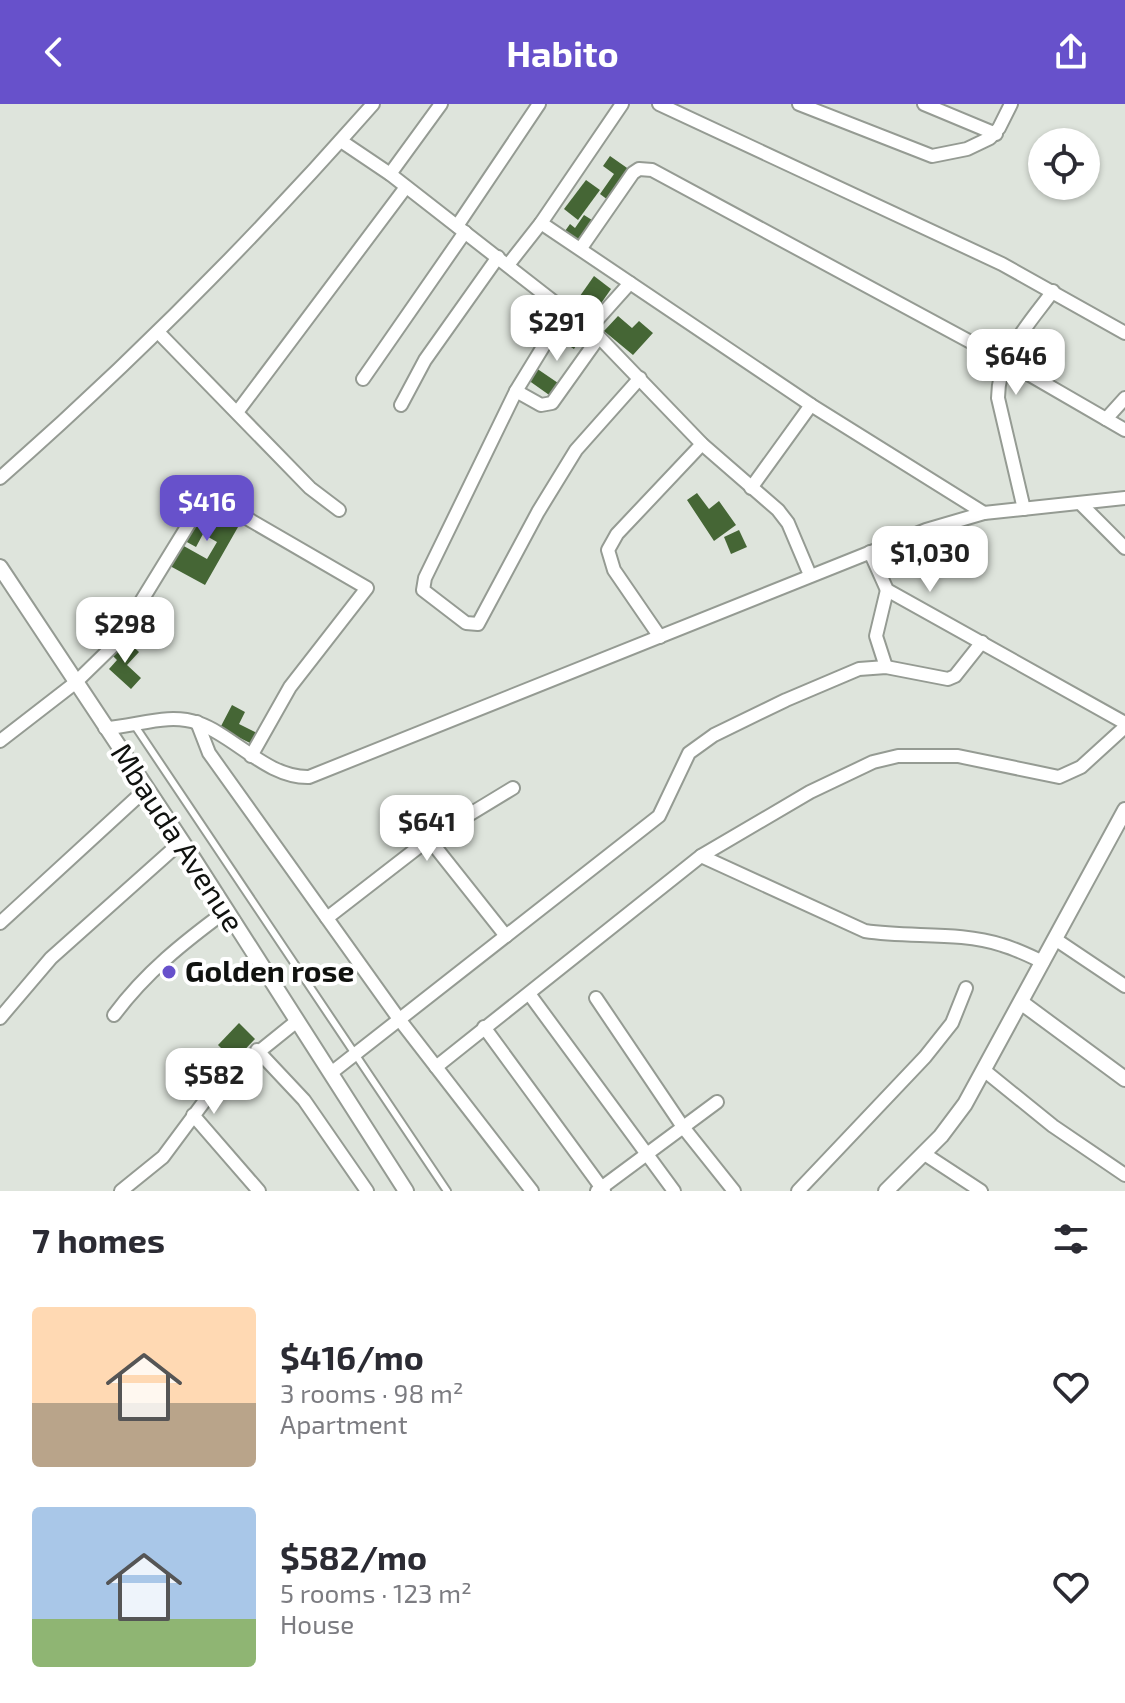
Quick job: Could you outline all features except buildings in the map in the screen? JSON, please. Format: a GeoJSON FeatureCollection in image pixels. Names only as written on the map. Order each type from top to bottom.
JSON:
{"type":"FeatureCollection","features":[{"type":"Feature","properties":{"kind":"street"},"geometry":{"type":"LineString","coordinates":[[0,478],[220,272],[373,104]]}},
{"type":"Feature","properties":{"kind":"street"},"geometry":{"type":"LineString","coordinates":[[390,174],[441,104]]}},
{"type":"Feature","properties":{"kind":"street"},"geometry":{"type":"LineString","coordinates":[[363,379],[539,104]]}},
{"type":"Feature","properties":{"kind":"street"},"geometry":{"type":"LineString","coordinates":[[401,405],[425,360],[503,261],[541,223],[622,104]]}},
{"type":"Feature","properties":{"kind":"street"},"geometry":{"type":"LineString","coordinates":[[659,104],[1053,291],[1125,333]]}},
{"type":"Feature","properties":{"kind":"street"},"geometry":{"type":"LineString","coordinates":[[799,104],[923,155],[955,152],[996,134],[1011,104]]}},
{"type":"Feature","properties":{"kind":"street"},"geometry":{"type":"LineString","coordinates":[[924,104],[996,134]]}},
{"type":"Feature","properties":{"kind":"street"},"geometry":{"type":"LineString","coordinates":[[341,141],[390,174],[593,334],[640,378],[702,444],[788,523],[810,575]]}},
{"type":"Feature","properties":{"kind":"street"},"geometry":{"type":"LineString","coordinates":[[581,248],[633,173],[639,169],[652,170],[1004,360],[1125,430]]}},
{"type":"Feature","properties":{"kind":"street"},"geometry":{"type":"LineString","coordinates":[[238,411],[406,187]]}},
{"type":"Feature","properties":{"kind":"street"},"geometry":{"type":"LineString","coordinates":[[541,223],[811,405],[984,513]]}},
{"type":"Feature","properties":{"kind":"street"},"geometry":{"type":"LineString","coordinates":[[516,391],[541,405],[552,403],[593,334],[630,283]]}},
{"type":"Feature","properties":{"kind":"street"},"geometry":{"type":"LineString","coordinates":[[1024,509],[998,398],[1004,360],[1053,291]]}},
{"type":"Feature","properties":{"kind":"street"},"geometry":{"type":"LineString","coordinates":[[565,311],[516,391],[422,586],[472,625],[478,624],[538,512],[576,450],[640,378]]}},
{"type":"Feature","properties":{"kind":"street"},"geometry":{"type":"LineString","coordinates":[[158,332],[310,488],[339,510]]}},
{"type":"Feature","properties":{"kind":"street"},"geometry":{"type":"LineString","coordinates":[[1106,419],[1125,398]]}},
{"type":"Feature","properties":{"kind":"street"},"geometry":{"type":"LineString","coordinates":[[751,488],[811,405]]}},
{"type":"Feature","properties":{"kind":"street"},"geometry":{"type":"LineString","coordinates":[[660,637],[614,570],[608,550],[617,534],[702,444]]}},
{"type":"Feature","properties":{"kind":"street"},"geometry":{"type":"LineString","coordinates":[[0,741],[75,683],[115,644],[201,504],[212,498],[367,588],[290,687],[251,756]]}},
{"type":"Feature","properties":{"kind":"street"},"geometry":{"type":"LineString","coordinates":[[105,728],[170,719],[197,722],[251,756],[298,777],[323,774],[926,530],[984,513],[1125,498]]}},
{"type":"Feature","properties":{"kind":"street"},"geometry":{"type":"LineString","coordinates":[[1081,504],[1125,548]]}},
{"type":"Feature","properties":{"kind":"street"},"geometry":{"type":"LineString","coordinates":[[436,1067],[701,856],[810,792],[873,762],[898,756],[944,755],[1059,777],[1081,767],[1125,725],[887,590],[870,552]]}},
{"type":"Feature","properties":{"kind":"street","name":"Mbauda Avenue"},"geometry":{"type":"LineString","coordinates":[[0,567],[406,1191]]}},
{"type":"Feature","properties":{"kind":"street"},"geometry":{"type":"LineString","coordinates":[[886,667],[876,636],[887,590]]}},
{"type":"Feature","properties":{"kind":"street"},"geometry":{"type":"LineString","coordinates":[[331,1073],[659,816],[689,753],[714,735],[859,669],[886,667],[948,679],[955,676],[982,642]]}},
{"type":"Feature","properties":{"kind":"street"},"geometry":{"type":"LineString","coordinates":[[197,722],[209,753],[399,1019],[532,1191]]}},
{"type":"Feature","properties":{"kind":"street"},"geometry":{"type":"LineString","coordinates":[[327,918],[429,839],[513,788]]}},
{"type":"Feature","properties":{"kind":"street"},"geometry":{"type":"LineString","coordinates":[[0,923],[145,790]]}},
{"type":"Feature","properties":{"kind":"street"},"geometry":{"type":"LineString","coordinates":[[886,1191],[965,1104],[1125,810]]}},
{"type":"Feature","properties":{"kind":"street"},"geometry":{"type":"LineString","coordinates":[[429,839],[506,936]]}},
{"type":"Feature","properties":{"kind":"street"},"geometry":{"type":"LineString","coordinates":[[0,1018],[51,958],[181,842]]}},
{"type":"Feature","properties":{"kind":"street"},"geometry":{"type":"LineString","coordinates":[[701,856],[865,931],[957,937],[1001,944],[1043,962]]}},
{"type":"Feature","properties":{"kind":"street"},"geometry":{"type":"LineString","coordinates":[[114,1015],[135,987],[174,949],[226,911]]}},
{"type":"Feature","properties":{"kind":"street"},"geometry":{"type":"LineString","coordinates":[[1055,939],[1125,986]]}},
{"type":"Feature","properties":{"kind":"street"},"geometry":{"type":"LineString","coordinates":[[798,1191],[925,1057],[952,1023],[966,988]]}},
{"type":"Feature","properties":{"kind":"street"},"geometry":{"type":"LineString","coordinates":[[530,995],[674,1191]]}},
{"type":"Feature","properties":{"kind":"street"},"geometry":{"type":"LineString","coordinates":[[596,998],[683,1127],[734,1191]]}},
{"type":"Feature","properties":{"kind":"street"},"geometry":{"type":"LineString","coordinates":[[1022,1003],[1125,1079]]}},
{"type":"Feature","properties":{"kind":"street"},"geometry":{"type":"LineString","coordinates":[[121,1191],[163,1157],[215,1087],[257,1050],[297,1021]]}},
{"type":"Feature","properties":{"kind":"street"},"geometry":{"type":"LineString","coordinates":[[484,1027],[601,1190],[717,1102]]}},
{"type":"Feature","properties":{"kind":"street"},"geometry":{"type":"LineString","coordinates":[[257,1050],[304,1100],[367,1191]]}},
{"type":"Feature","properties":{"kind":"street"},"geometry":{"type":"LineString","coordinates":[[985,1071],[1053,1126],[1125,1175]]}},
{"type":"Feature","properties":{"kind":"street"},"geometry":{"type":"LineString","coordinates":[[193,1115],[259,1191]]}},
{"type":"Feature","properties":{"kind":"street"},"geometry":{"type":"LineString","coordinates":[[923,1153],[981,1191]]}},
{"type":"Feature","properties":{"kind":"lane"},"geometry":{"type":"LineString","coordinates":[[135,726],[447,1191]]}},
{"type":"Feature","properties":{"kind":"place","name":"Golden rose"},"geometry":{"type":"Point","coordinates":[169,972]}}]}
